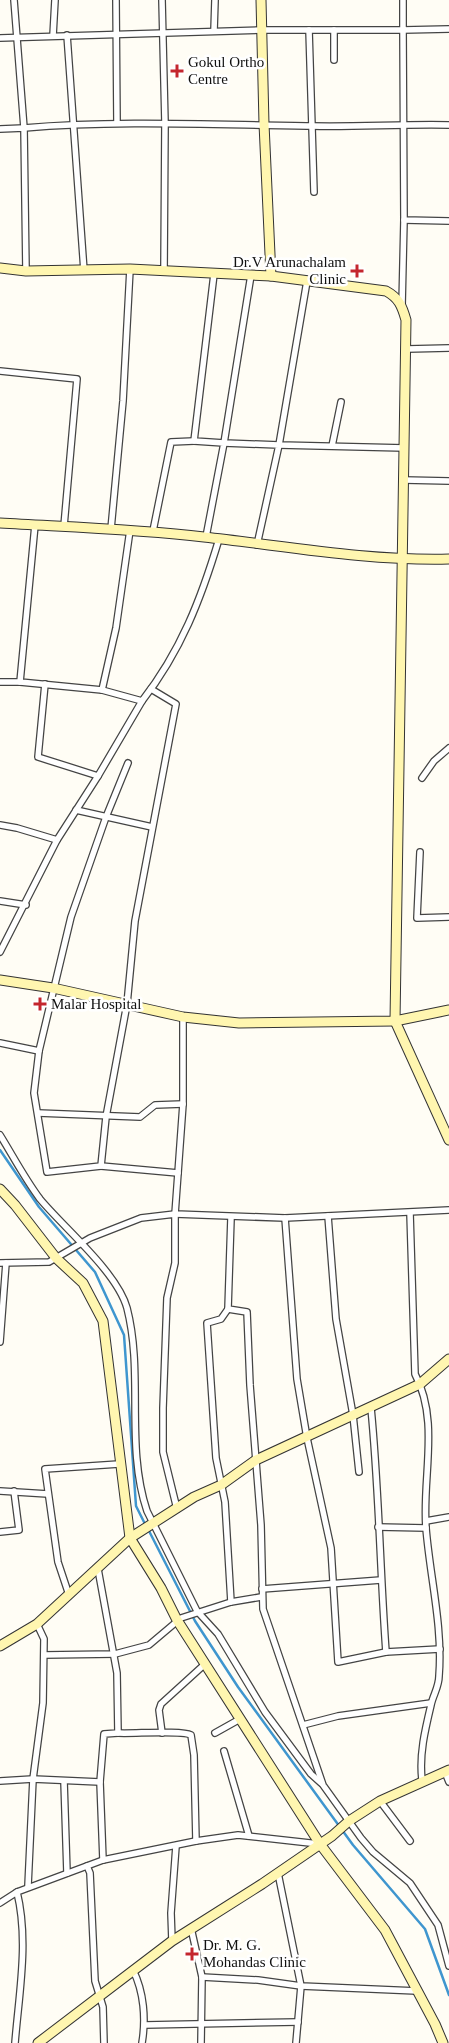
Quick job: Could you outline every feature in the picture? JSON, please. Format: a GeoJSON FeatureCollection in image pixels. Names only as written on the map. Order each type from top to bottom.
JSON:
{"type":"FeatureCollection","features":[{"type":"Feature","properties":{"kind":"street"},"geometry":{"type":"LineString","coordinates":[[14,0],[24,128],[26,271]]}},
{"type":"Feature","properties":{"kind":"street"},"geometry":{"type":"LineString","coordinates":[[53,36],[55,0]]}},
{"type":"Feature","properties":{"kind":"street"},"geometry":{"type":"LineString","coordinates":[[116,0],[117,123]]}},
{"type":"Feature","properties":{"kind":"street"},"geometry":{"type":"LineString","coordinates":[[162,0],[165,123],[164,271]]}},
{"type":"Feature","properties":{"kind":"street"},"geometry":{"type":"LineString","coordinates":[[214,31],[215,0]]}},
{"type":"Feature","properties":{"kind":"street"},"geometry":{"type":"LineString","coordinates":[[262,0],[264,124],[271,276]]}},
{"type":"Feature","properties":{"kind":"street"},"geometry":{"type":"LineString","coordinates":[[403,0],[405,124],[402,306],[406,320],[407,349],[395,1021],[449,1140]]}},
{"type":"Feature","properties":{"kind":"street"},"geometry":{"type":"LineString","coordinates":[[0,38],[262,30],[449,29]]}},
{"type":"Feature","properties":{"kind":"street"},"geometry":{"type":"LineString","coordinates":[[309,30],[314,192]]}},
{"type":"Feature","properties":{"kind":"street"},"geometry":{"type":"LineString","coordinates":[[334,30],[334,60]]}},
{"type":"Feature","properties":{"kind":"street"},"geometry":{"type":"LineString","coordinates":[[67,35],[84,271]]}},
{"type":"Feature","properties":{"kind":"street"},"geometry":{"type":"LineString","coordinates":[[0,129],[117,123],[312,126],[449,125]]}},
{"type":"Feature","properties":{"kind":"street"},"geometry":{"type":"LineString","coordinates":[[404,220],[449,221]]}},
{"type":"Feature","properties":{"kind":"street"},"geometry":{"type":"LineString","coordinates":[[0,268],[26,271],[130,269],[271,276],[386,291],[395,296],[402,306]]}},
{"type":"Feature","properties":{"kind":"street"},"geometry":{"type":"LineString","coordinates":[[111,529],[123,401],[130,269]]}},
{"type":"Feature","properties":{"kind":"street"},"geometry":{"type":"LineString","coordinates":[[194,441],[214,274]]}},
{"type":"Feature","properties":{"kind":"street"},"geometry":{"type":"LineString","coordinates":[[206,537],[224,443],[250,275]]}},
{"type":"Feature","properties":{"kind":"street"},"geometry":{"type":"LineString","coordinates":[[257,545],[279,445],[306,281]]}},
{"type":"Feature","properties":{"kind":"street"},"geometry":{"type":"LineString","coordinates":[[407,349],[449,348]]}},
{"type":"Feature","properties":{"kind":"street"},"geometry":{"type":"LineString","coordinates":[[0,371],[77,379],[64,526]]}},
{"type":"Feature","properties":{"kind":"street"},"geometry":{"type":"LineString","coordinates":[[332,446],[341,402]]}},
{"type":"Feature","properties":{"kind":"street"},"geometry":{"type":"LineString","coordinates":[[153,531],[171,442],[194,441],[405,448]]}},
{"type":"Feature","properties":{"kind":"street"},"geometry":{"type":"LineString","coordinates":[[404,480],[449,481]]}},
{"type":"Feature","properties":{"kind":"street"},"geometry":{"type":"LineString","coordinates":[[0,523],[153,531],[257,545],[402,560],[449,559]]}},
{"type":"Feature","properties":{"kind":"street"},"geometry":{"type":"LineString","coordinates":[[20,682],[35,525]]}},
{"type":"Feature","properties":{"kind":"street"},"geometry":{"type":"LineString","coordinates":[[102,690],[116,628],[130,530]]}},
{"type":"Feature","properties":{"kind":"street"},"geometry":{"type":"LineString","coordinates":[[0,952],[26,905],[57,840],[98,776],[142,701],[182,640],[206,584],[219,539]]}},
{"type":"Feature","properties":{"kind":"street"},"geometry":{"type":"LineString","coordinates":[[0,682],[20,682],[102,690],[142,701]]}},
{"type":"Feature","properties":{"kind":"street"},"geometry":{"type":"LineString","coordinates":[[45,684],[38,757],[98,776]]}},
{"type":"Feature","properties":{"kind":"street"},"geometry":{"type":"LineString","coordinates":[[101,1166],[106,1117],[127,1004],[135,921],[176,704],[151,690]]}},
{"type":"Feature","properties":{"kind":"street"},"geometry":{"type":"LineString","coordinates":[[422,778],[434,761],[448,747]]}},
{"type":"Feature","properties":{"kind":"street"},"geometry":{"type":"LineString","coordinates":[[128,763],[106,817],[72,917],[39,1051],[34,1093],[47,1172],[101,1166],[178,1173]]}},
{"type":"Feature","properties":{"kind":"street"},"geometry":{"type":"LineString","coordinates":[[76,810],[152,827]]}},
{"type":"Feature","properties":{"kind":"street"},"geometry":{"type":"LineString","coordinates":[[0,825],[57,840]]}},
{"type":"Feature","properties":{"kind":"street"},"geometry":{"type":"LineString","coordinates":[[420,852],[417,918],[449,917]]}},
{"type":"Feature","properties":{"kind":"street"},"geometry":{"type":"LineString","coordinates":[[0,901],[26,905]]}},
{"type":"Feature","properties":{"kind":"street"},"geometry":{"type":"LineString","coordinates":[[0,980],[54,988],[183,1017],[239,1024],[395,1021],[449,1010]]}},
{"type":"Feature","properties":{"kind":"street"},"geometry":{"type":"LineString","coordinates":[[177,1509],[163,1452],[163,1408],[167,1298],[175,1264],[175,1214],[183,1104],[183,1017]]}},
{"type":"Feature","properties":{"kind":"street"},"geometry":{"type":"LineString","coordinates":[[0,1043],[39,1051]]}},
{"type":"Feature","properties":{"kind":"street"},"geometry":{"type":"LineString","coordinates":[[38,1113],[140,1117],[155,1104],[183,1104]]}},
{"type":"Feature","properties":{"kind":"street"},"geometry":{"type":"LineString","coordinates":[[0,1135],[40,1198],[112,1280],[127,1306],[133,1362],[139,1481],[152,1525],[195,1612],[218,1634],[266,1712],[311,1774],[323,1785],[347,1822],[373,1852],[410,1884],[438,1924],[449,1966]]}},
{"type":"Feature","properties":{"kind":"street"},"geometry":{"type":"LineString","coordinates":[[0,1189],[83,1283],[103,1321],[113,1394],[119,1464],[131,1538],[205,1664],[320,1844],[385,1930],[435,2024],[442,2043]]}},
{"type":"Feature","properties":{"kind":"street"},"geometry":{"type":"LineString","coordinates":[[0,1342],[3,1263],[40,1263],[59,1257],[80,1244],[141,1218],[175,1214],[231,1218],[285,1218],[449,1210]]}},
{"type":"Feature","properties":{"kind":"street"},"geometry":{"type":"LineString","coordinates":[[410,1213],[415,1374],[425,1398],[428,1432],[426,1524],[440,1649],[438,1686],[431,1702],[420,1760],[422,1780]]}},
{"type":"Feature","properties":{"kind":"street"},"geometry":{"type":"LineString","coordinates":[[328,1216],[336,1319],[353,1415],[359,1472]]}},
{"type":"Feature","properties":{"kind":"street"},"geometry":{"type":"LineString","coordinates":[[231,1218],[228,1309],[221,1319],[207,1323],[216,1458],[225,1502],[231,1602]]}},
{"type":"Feature","properties":{"kind":"street"},"geometry":{"type":"LineString","coordinates":[[285,1218],[297,1379],[307,1438],[331,1548],[338,1662],[386,1652],[440,1649]]}},
{"type":"Feature","properties":{"kind":"street"},"geometry":{"type":"LineString","coordinates":[[228,1309],[246,1312],[261,1525],[261,1597],[323,1785]]}},
{"type":"Feature","properties":{"kind":"street"},"geometry":{"type":"LineString","coordinates":[[0,1646],[37,1624],[131,1538],[194,1497],[222,1485],[256,1460],[420,1384],[449,1359]]}},
{"type":"Feature","properties":{"kind":"street"},"geometry":{"type":"LineString","coordinates":[[371,1408],[378,1486],[380,1580],[386,1652]]}},
{"type":"Feature","properties":{"kind":"street"},"geometry":{"type":"LineString","coordinates":[[69,1595],[58,1562],[45,1469],[119,1464]]}},
{"type":"Feature","properties":{"kind":"street"},"geometry":{"type":"LineString","coordinates":[[0,1491],[48,1494]]}},
{"type":"Feature","properties":{"kind":"street"},"geometry":{"type":"LineString","coordinates":[[0,1532],[20,1530],[14,1491]]}},
{"type":"Feature","properties":{"kind":"street"},"geometry":{"type":"LineString","coordinates":[[378,1527],[426,1524],[449,1517]]}},
{"type":"Feature","properties":{"kind":"street"},"geometry":{"type":"LineString","coordinates":[[98,1569],[115,1654],[118,1733]]}},
{"type":"Feature","properties":{"kind":"street"},"geometry":{"type":"LineString","coordinates":[[262,1589],[332,1582],[380,1580]]}},
{"type":"Feature","properties":{"kind":"street"},"geometry":{"type":"LineString","coordinates":[[44,1655],[115,1654],[149,1645],[179,1619],[195,1612],[231,1602],[261,1597]]}},
{"type":"Feature","properties":{"kind":"street"},"geometry":{"type":"LineString","coordinates":[[28,1886],[33,1779],[43,1703],[44,1639],[37,1624]]}},
{"type":"Feature","properties":{"kind":"street"},"geometry":{"type":"LineString","coordinates":[[162,1733],[159,1710],[161,1704],[205,1664]]}},
{"type":"Feature","properties":{"kind":"street"},"geometry":{"type":"LineString","coordinates":[[303,1725],[338,1716],[431,1702]]}},
{"type":"Feature","properties":{"kind":"street"},"geometry":{"type":"LineString","coordinates":[[215,1733],[240,1719]]}},
{"type":"Feature","properties":{"kind":"street"},"geometry":{"type":"LineString","coordinates":[[103,1860],[100,1782],[104,1734],[185,1731],[190,1735],[194,1755],[196,1841]]}},
{"type":"Feature","properties":{"kind":"street"},"geometry":{"type":"LineString","coordinates":[[224,1751],[249,1836]]}},
{"type":"Feature","properties":{"kind":"street"},"geometry":{"type":"LineString","coordinates":[[38,2043],[172,1941],[278,1873],[332,1836],[347,1822],[380,1801],[422,1780],[447,1771],[449,1782]]}},
{"type":"Feature","properties":{"kind":"street"},"geometry":{"type":"LineString","coordinates":[[0,1781],[33,1779],[100,1782]]}},
{"type":"Feature","properties":{"kind":"street"},"geometry":{"type":"LineString","coordinates":[[64,1780],[67,1873]]}},
{"type":"Feature","properties":{"kind":"street"},"geometry":{"type":"LineString","coordinates":[[380,1801],[410,1841]]}},
{"type":"Feature","properties":{"kind":"street"},"geometry":{"type":"LineString","coordinates":[[0,1903],[28,1886],[103,1860],[196,1841],[238,1835],[320,1844]]}},
{"type":"Feature","properties":{"kind":"street"},"geometry":{"type":"LineString","coordinates":[[172,1941],[171,1904],[176,1846]]}},
{"type":"Feature","properties":{"kind":"street"},"geometry":{"type":"LineString","coordinates":[[87,1866],[90,1873],[95,1981],[103,2007],[104,2043]]}},
{"type":"Feature","properties":{"kind":"street"},"geometry":{"type":"LineString","coordinates":[[278,1873],[301,1986],[296,2043]]}},
{"type":"Feature","properties":{"kind":"street"},"geometry":{"type":"LineString","coordinates":[[15,2043],[24,1934],[23,1915],[17,1892]]}},
{"type":"Feature","properties":{"kind":"street"},"geometry":{"type":"LineString","coordinates":[[191,1928],[202,1978],[201,2043]]}},
{"type":"Feature","properties":{"kind":"street"},"geometry":{"type":"LineString","coordinates":[[134,1970],[139,1982],[146,2025],[142,2043]]}},
{"type":"Feature","properties":{"kind":"street"},"geometry":{"type":"LineString","coordinates":[[202,1978],[258,1980],[301,1986],[417,1990]]}},
{"type":"Feature","properties":{"kind":"street"},"geometry":{"type":"LineString","coordinates":[[146,2025],[298,2022]]}},
{"type":"Feature","properties":{"kind":"waterway"},"geometry":{"type":"LineString","coordinates":[[0,1150],[39,1207],[95,1272],[124,1335],[136,1506],[145,1524]]}},
{"type":"Feature","properties":{"kind":"waterway"},"geometry":{"type":"LineString","coordinates":[[148,1529],[195,1621],[238,1687],[353,1845],[425,1929],[449,1995]]}},
{"type":"Feature","properties":{"kind":"place","name":"Gokul Ortho Centre"},"geometry":{"type":"Point","coordinates":[177,71]}},
{"type":"Feature","properties":{"kind":"place","name":"Dr.V Arunachalam Clinic"},"geometry":{"type":"Point","coordinates":[357,271]}},
{"type":"Feature","properties":{"kind":"place","name":"Malar Hospital"},"geometry":{"type":"Point","coordinates":[40,1004]}},
{"type":"Feature","properties":{"kind":"place","name":"Dr. M. G. Mohandas Clinic"},"geometry":{"type":"Point","coordinates":[192,1954]}}]}
